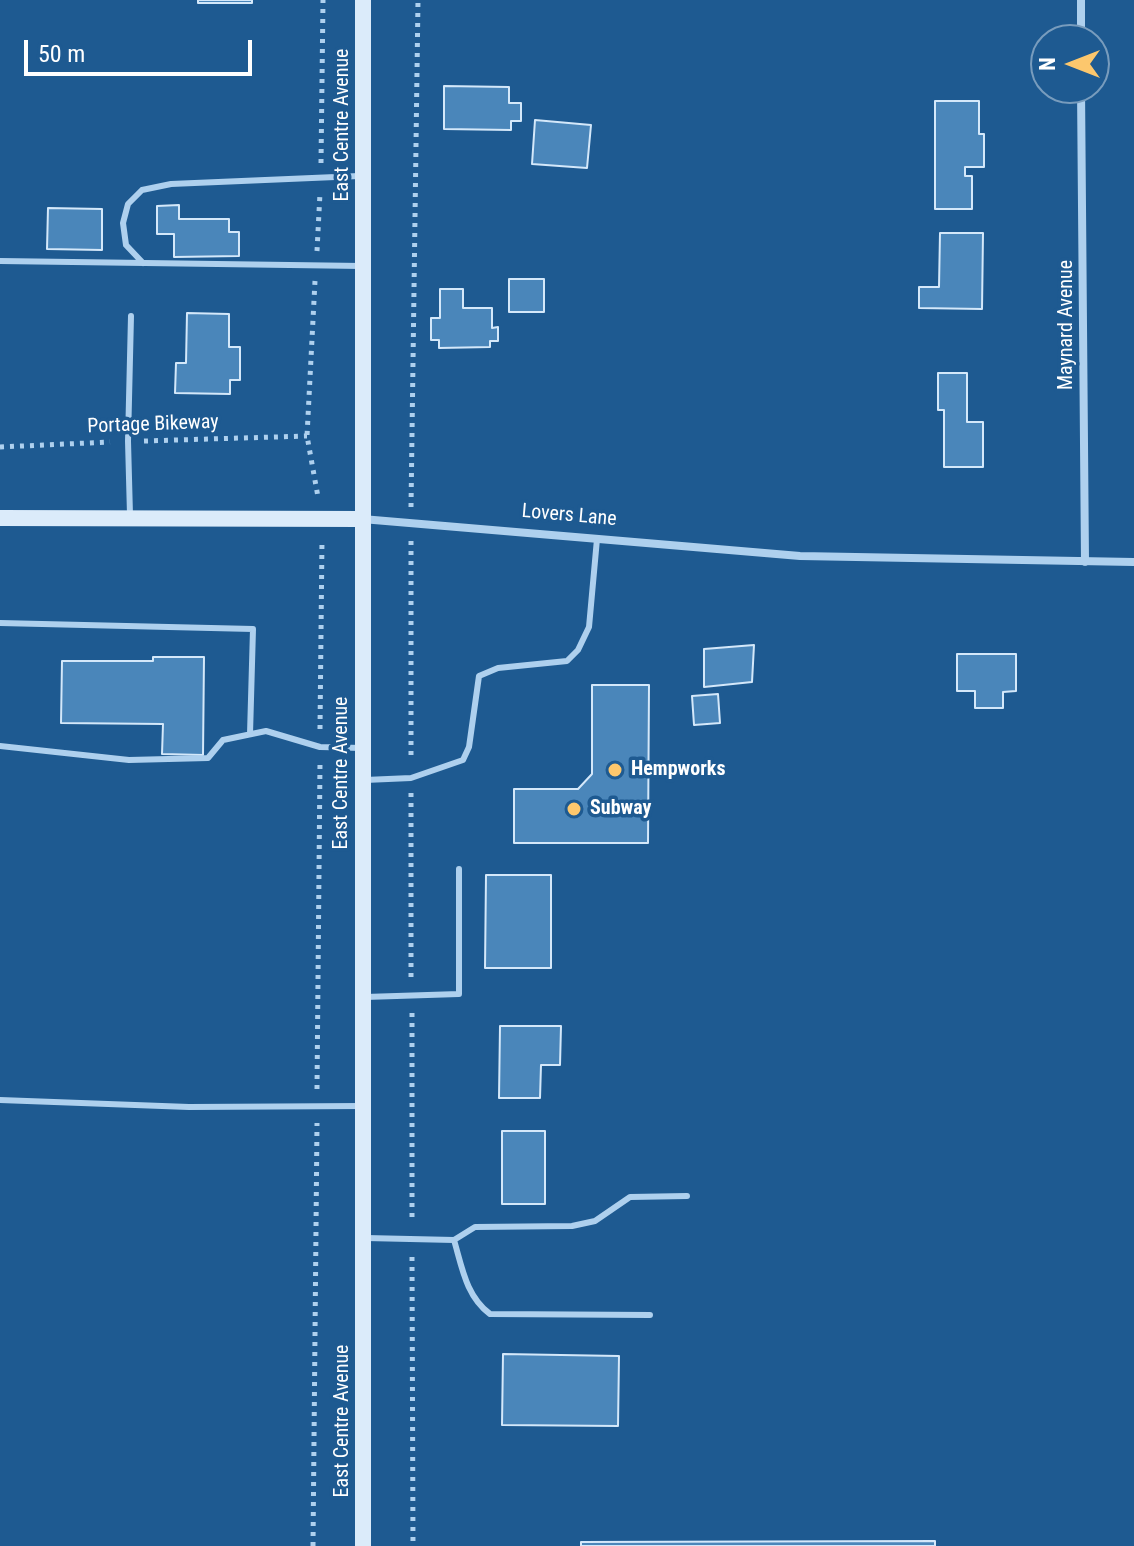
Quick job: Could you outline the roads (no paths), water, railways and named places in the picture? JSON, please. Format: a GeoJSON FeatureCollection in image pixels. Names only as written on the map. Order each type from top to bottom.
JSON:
{"type":"FeatureCollection","features":[{"type":"Feature","properties":{"kind":"main road","name":"East Centre Avenue"},"geometry":{"type":"LineString","coordinates":[[363,0],[363,1546]]}},
{"type":"Feature","properties":{"kind":"main road","name":"Lovers Lane"},"geometry":{"type":"LineString","coordinates":[[0,518],[361,519]]}},
{"type":"Feature","properties":{"kind":"street"},"geometry":{"type":"LineString","coordinates":[[1081,0],[1081,24]]}},
{"type":"Feature","properties":{"kind":"street","name":"Maynard Avenue"},"geometry":{"type":"LineString","coordinates":[[1081,104],[1085,562]]}},
{"type":"Feature","properties":{"kind":"street","name":"Lovers Lane"},"geometry":{"type":"LineString","coordinates":[[361,519],[800,556],[1134,562]]}},
{"type":"Feature","properties":{"kind":"lane"},"geometry":{"type":"LineString","coordinates":[[143,263],[126,245],[123,223],[128,204],[142,190],[171,184],[362,176]]}},
{"type":"Feature","properties":{"kind":"lane"},"geometry":{"type":"LineString","coordinates":[[0,261],[362,266]]}},
{"type":"Feature","properties":{"kind":"lane"},"geometry":{"type":"LineString","coordinates":[[130,518],[131,316]]}},
{"type":"Feature","properties":{"kind":"lane"},"geometry":{"type":"LineString","coordinates":[[362,780],[411,778],[463,760],[469,747],[479,676],[498,668],[567,661],[578,650],[589,627],[597,539]]}},
{"type":"Feature","properties":{"kind":"lane"},"geometry":{"type":"LineString","coordinates":[[0,623],[253,629],[250,734]]}},
{"type":"Feature","properties":{"kind":"lane"},"geometry":{"type":"LineString","coordinates":[[0,746],[129,760],[208,758],[223,740],[266,731],[320,747],[362,748]]}},
{"type":"Feature","properties":{"kind":"lane"},"geometry":{"type":"LineString","coordinates":[[362,997],[459,994],[459,869]]}},
{"type":"Feature","properties":{"kind":"lane"},"geometry":{"type":"LineString","coordinates":[[0,1100],[189,1107],[362,1106]]}},
{"type":"Feature","properties":{"kind":"lane"},"geometry":{"type":"LineString","coordinates":[[362,1238],[454,1240],[475,1227],[572,1226],[595,1221],[630,1197],[687,1196]]}},
{"type":"Feature","properties":{"kind":"lane"},"geometry":{"type":"LineString","coordinates":[[454,1240],[468,1288],[477,1304],[490,1314],[650,1315]]}},
{"type":"Feature","properties":{"kind":"place","name":"Hempworks"},"geometry":{"type":"Point","coordinates":[615,770]}},
{"type":"Feature","properties":{"kind":"place","name":"Subway"},"geometry":{"type":"Point","coordinates":[574,809]}}]}
